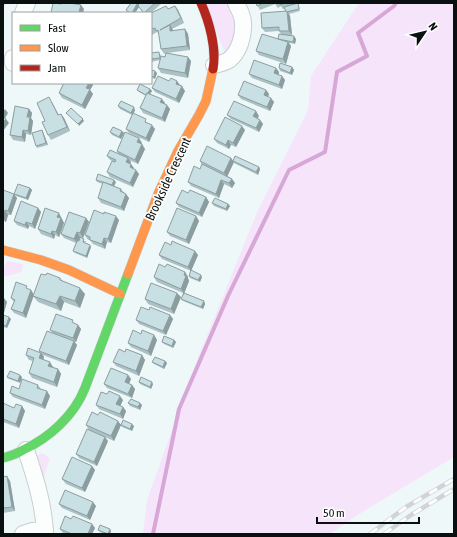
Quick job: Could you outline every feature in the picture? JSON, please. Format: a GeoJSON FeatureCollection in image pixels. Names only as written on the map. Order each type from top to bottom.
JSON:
{"type":"FeatureCollection","features":[{"type":"Feature","properties":{"kind":"street","name":"Brookside Crescent"},"geometry":{"type":"LineString","coordinates":[[3,458],[26,450],[47,436],[61,424],[83,393],[158,194],[178,151],[206,101],[214,65],[214,50],[207,16],[201,3]]}},
{"type":"Feature","properties":{"kind":"street"},"geometry":{"type":"LineString","coordinates":[[214,65],[228,60],[233,56],[240,45],[244,23],[236,3]]}},
{"type":"Feature","properties":{"kind":"street"},"geometry":{"type":"LineString","coordinates":[[3,250],[41,260],[69,270],[120,294]]}},
{"type":"Feature","properties":{"kind":"street"},"geometry":{"type":"LineString","coordinates":[[23,534],[32,531],[45,532],[42,506],[35,477],[26,450]]}},
{"type":"Feature","properties":{"kind":"shaded area"},"geometry":{"type":"Polygon","coordinates":[[[205,3],[229,3],[235,13],[236,38],[226,56],[205,3]]]}},
{"type":"Feature","properties":{"kind":"shaded area"},"geometry":{"type":"Polygon","coordinates":[[[359,3],[454,3],[454,457],[359,514],[330,534],[143,534],[147,500],[199,355],[258,210],[308,110],[311,76],[359,3]]]}},
{"type":"Feature","properties":{"kind":"shaded area"},"geometry":{"type":"Polygon","coordinates":[[[7,261],[23,264],[22,272],[3,277],[3,269],[7,261]]]}},
{"type":"Feature","properties":{"kind":"shaded area"},"geometry":{"type":"Polygon","coordinates":[[[41,453],[50,458],[43,483],[36,457],[41,453]]]}},
{"type":"Feature","properties":{"kind":"building"},"geometry":{"type":"Polygon","coordinates":[[[53,3],[70,3],[81,5],[79,12],[51,12],[53,3]]]}},
{"type":"Feature","properties":{"kind":"building"},"geometry":{"type":"Polygon","coordinates":[[[131,3],[137,4],[133,12],[126,10],[131,3]]]}},
{"type":"Feature","properties":{"kind":"building"},"geometry":{"type":"Polygon","coordinates":[[[137,3],[155,3],[145,12],[143,12],[138,6],[139,5],[137,3]]]}},
{"type":"Feature","properties":{"kind":"building"},"geometry":{"type":"Polygon","coordinates":[[[256,3],[263,3],[257,6],[256,3]]]}},
{"type":"Feature","properties":{"kind":"building"},"geometry":{"type":"Polygon","coordinates":[[[298,3],[299,9],[286,12],[284,7],[298,3]]]}},
{"type":"Feature","properties":{"kind":"building"},"geometry":{"type":"Polygon","coordinates":[[[166,6],[168,9],[175,6],[181,18],[160,30],[170,25],[170,31],[185,29],[187,46],[161,49],[158,30],[156,31],[155,28],[152,29],[152,13],[166,6]]]}},
{"type":"Feature","properties":{"kind":"building"},"geometry":{"type":"Polygon","coordinates":[[[287,11],[289,31],[279,31],[279,27],[262,28],[261,13],[287,11]]]}},
{"type":"Feature","properties":{"kind":"building"},"geometry":{"type":"Polygon","coordinates":[[[262,34],[288,42],[283,59],[256,51],[262,34]]]}},
{"type":"Feature","properties":{"kind":"building"},"geometry":{"type":"Polygon","coordinates":[[[279,34],[294,36],[293,42],[278,39],[279,34]]]}},
{"type":"Feature","properties":{"kind":"building"},"geometry":{"type":"Polygon","coordinates":[[[159,52],[160,58],[152,59],[152,53],[159,52]]]}},
{"type":"Feature","properties":{"kind":"building"},"geometry":{"type":"Polygon","coordinates":[[[166,53],[188,57],[185,73],[158,68],[161,56],[165,57],[166,53]]]}},
{"type":"Feature","properties":{"kind":"building"},"geometry":{"type":"Polygon","coordinates":[[[254,60],[276,68],[274,73],[282,76],[279,85],[249,74],[254,60]]]}},
{"type":"Feature","properties":{"kind":"building"},"geometry":{"type":"Polygon","coordinates":[[[280,63],[292,67],[290,73],[279,68],[280,63]]]}},
{"type":"Feature","properties":{"kind":"building"},"geometry":{"type":"Polygon","coordinates":[[[152,70],[155,71],[154,77],[152,76],[152,70]]]}},
{"type":"Feature","properties":{"kind":"building"},"geometry":{"type":"Polygon","coordinates":[[[158,76],[169,81],[171,78],[177,81],[176,84],[182,86],[176,99],[152,88],[158,76]]]}},
{"type":"Feature","properties":{"kind":"building"},"geometry":{"type":"Polygon","coordinates":[[[244,81],[266,90],[264,95],[271,98],[267,107],[238,95],[244,81]]]}},
{"type":"Feature","properties":{"kind":"building"},"geometry":{"type":"Polygon","coordinates":[[[64,84],[88,84],[86,88],[90,89],[82,105],[59,93],[64,84]]]}},
{"type":"Feature","properties":{"kind":"building"},"geometry":{"type":"Polygon","coordinates":[[[140,84],[150,89],[146,95],[137,90],[140,84]]]}},
{"type":"Feature","properties":{"kind":"building"},"geometry":{"type":"Polygon","coordinates":[[[147,93],[162,99],[160,102],[167,105],[162,118],[140,108],[147,93]]]}},
{"type":"Feature","properties":{"kind":"building"},"geometry":{"type":"Polygon","coordinates":[[[49,97],[58,115],[61,114],[67,127],[48,135],[42,122],[45,121],[37,103],[49,97]]]}},
{"type":"Feature","properties":{"kind":"building"},"geometry":{"type":"Polygon","coordinates":[[[121,101],[134,107],[131,113],[118,106],[121,101]]]}},
{"type":"Feature","properties":{"kind":"building"},"geometry":{"type":"Polygon","coordinates":[[[234,101],[256,111],[253,116],[260,120],[256,128],[227,115],[234,101]]]}},
{"type":"Feature","properties":{"kind":"building"},"geometry":{"type":"Polygon","coordinates":[[[15,106],[29,109],[27,117],[30,117],[28,131],[23,130],[22,137],[10,135],[15,106]]]}},
{"type":"Feature","properties":{"kind":"building"},"geometry":{"type":"Polygon","coordinates":[[[71,108],[83,119],[78,124],[66,113],[71,108]]]}},
{"type":"Feature","properties":{"kind":"building"},"geometry":{"type":"Polygon","coordinates":[[[133,113],[146,119],[145,122],[152,125],[146,138],[126,129],[133,113]]]}},
{"type":"Feature","properties":{"kind":"building"},"geometry":{"type":"Polygon","coordinates":[[[225,117],[242,126],[233,143],[228,140],[226,145],[214,139],[225,117]]]}},
{"type":"Feature","properties":{"kind":"building"},"geometry":{"type":"Polygon","coordinates":[[[113,127],[122,131],[119,137],[110,132],[113,127]]]}},
{"type":"Feature","properties":{"kind":"building"},"geometry":{"type":"Polygon","coordinates":[[[42,130],[46,143],[36,146],[32,133],[42,130]]]}},
{"type":"Feature","properties":{"kind":"building"},"geometry":{"type":"Polygon","coordinates":[[[125,132],[139,138],[137,142],[142,144],[135,160],[117,151],[125,132]]]}},
{"type":"Feature","properties":{"kind":"building"},"geometry":{"type":"Polygon","coordinates":[[[207,146],[231,158],[224,173],[200,161],[207,146]]]}},
{"type":"Feature","properties":{"kind":"building"},"geometry":{"type":"Polygon","coordinates":[[[110,150],[128,158],[126,162],[131,164],[130,167],[136,170],[130,183],[107,172],[112,161],[115,162],[116,160],[107,156],[110,150]]]}},
{"type":"Feature","properties":{"kind":"building"},"geometry":{"type":"Polygon","coordinates":[[[235,156],[259,167],[256,172],[233,161],[235,156]]]}},
{"type":"Feature","properties":{"kind":"building"},"geometry":{"type":"Polygon","coordinates":[[[202,164],[232,179],[229,183],[221,180],[216,194],[188,182],[194,166],[200,169],[202,164]]]}},
{"type":"Feature","properties":{"kind":"building"},"geometry":{"type":"Polygon","coordinates":[[[98,174],[114,180],[112,185],[96,180],[98,174]]]}},
{"type":"Feature","properties":{"kind":"building"},"geometry":{"type":"Polygon","coordinates":[[[103,182],[121,189],[120,191],[126,194],[121,207],[98,198],[103,182]]]}},
{"type":"Feature","properties":{"kind":"building"},"geometry":{"type":"Polygon","coordinates":[[[18,184],[30,188],[26,198],[14,194],[18,184]]]}},
{"type":"Feature","properties":{"kind":"building"},"geometry":{"type":"Polygon","coordinates":[[[3,190],[14,194],[8,211],[5,210],[3,216],[3,190]]]}},
{"type":"Feature","properties":{"kind":"building"},"geometry":{"type":"Polygon","coordinates":[[[182,190],[188,193],[190,190],[206,197],[199,213],[176,203],[182,190]]]}},
{"type":"Feature","properties":{"kind":"building"},"geometry":{"type":"Polygon","coordinates":[[[215,198],[228,204],[226,209],[212,203],[215,198]]]}},
{"type":"Feature","properties":{"kind":"building"},"geometry":{"type":"Polygon","coordinates":[[[21,201],[38,208],[32,224],[26,222],[25,225],[14,221],[21,201]]]}},
{"type":"Feature","properties":{"kind":"building"},"geometry":{"type":"Polygon","coordinates":[[[45,208],[59,213],[57,217],[61,218],[56,232],[52,231],[51,234],[38,229],[45,208]]]}},
{"type":"Feature","properties":{"kind":"building"},"geometry":{"type":"Polygon","coordinates":[[[177,208],[196,216],[186,240],[167,232],[177,208]]]}},
{"type":"Feature","properties":{"kind":"building"},"geometry":{"type":"Polygon","coordinates":[[[94,210],[104,214],[104,212],[116,216],[108,239],[104,238],[102,244],[90,240],[90,237],[85,235],[94,210]]]}},
{"type":"Feature","properties":{"kind":"building"},"geometry":{"type":"Polygon","coordinates":[[[69,212],[86,218],[80,233],[77,232],[74,239],[61,234],[69,212]]]}},
{"type":"Feature","properties":{"kind":"building"},"geometry":{"type":"Polygon","coordinates":[[[80,237],[84,239],[83,242],[90,245],[86,256],[73,251],[80,237]]]}},
{"type":"Feature","properties":{"kind":"building"},"geometry":{"type":"Polygon","coordinates":[[[172,241],[195,251],[188,267],[159,255],[165,242],[171,245],[172,241]]]}},
{"type":"Feature","properties":{"kind":"building"},"geometry":{"type":"Polygon","coordinates":[[[159,264],[165,267],[167,264],[185,272],[184,275],[186,276],[181,289],[154,277],[159,264]]]}},
{"type":"Feature","properties":{"kind":"building"},"geometry":{"type":"Polygon","coordinates":[[[191,270],[201,275],[198,280],[189,276],[191,270]]]}},
{"type":"Feature","properties":{"kind":"building"},"geometry":{"type":"Polygon","coordinates":[[[47,273],[80,288],[75,301],[60,296],[56,304],[33,296],[41,274],[46,275],[47,273]]]}},
{"type":"Feature","properties":{"kind":"building"},"geometry":{"type":"Polygon","coordinates":[[[16,282],[27,286],[26,288],[31,290],[23,313],[11,309],[15,300],[11,298],[16,282]]]}},
{"type":"Feature","properties":{"kind":"building"},"geometry":{"type":"Polygon","coordinates":[[[151,283],[177,293],[171,309],[145,299],[151,283]]]}},
{"type":"Feature","properties":{"kind":"building"},"geometry":{"type":"Polygon","coordinates":[[[184,293],[204,301],[201,307],[181,299],[184,293]]]}},
{"type":"Feature","properties":{"kind":"building"},"geometry":{"type":"Polygon","coordinates":[[[141,307],[149,310],[150,307],[170,315],[163,331],[136,320],[141,307]]]}},
{"type":"Feature","properties":{"kind":"building"},"geometry":{"type":"Polygon","coordinates":[[[56,314],[73,320],[72,322],[78,325],[73,338],[50,330],[56,314]]]}},
{"type":"Feature","properties":{"kind":"building"},"geometry":{"type":"Polygon","coordinates":[[[3,315],[9,317],[6,326],[3,325],[3,315]]]}},
{"type":"Feature","properties":{"kind":"building"},"geometry":{"type":"Polygon","coordinates":[[[133,330],[141,334],[142,330],[154,335],[148,351],[128,343],[133,330]]]}},
{"type":"Feature","properties":{"kind":"building"},"geometry":{"type":"Polygon","coordinates":[[[47,331],[74,341],[66,361],[39,351],[47,331]]]}},
{"type":"Feature","properties":{"kind":"building"},"geometry":{"type":"Polygon","coordinates":[[[164,336],[174,340],[172,346],[162,342],[164,336]]]}},
{"type":"Feature","properties":{"kind":"building"},"geometry":{"type":"Polygon","coordinates":[[[28,348],[41,353],[39,358],[50,362],[48,366],[58,369],[54,382],[29,373],[34,358],[26,355],[28,348]]]}},
{"type":"Feature","properties":{"kind":"building"},"geometry":{"type":"Polygon","coordinates":[[[119,349],[125,352],[126,349],[142,355],[136,371],[113,362],[119,349]]]}},
{"type":"Feature","properties":{"kind":"building"},"geometry":{"type":"Polygon","coordinates":[[[155,357],[165,361],[163,367],[152,362],[155,357]]]}},
{"type":"Feature","properties":{"kind":"building"},"geometry":{"type":"Polygon","coordinates":[[[111,368],[128,375],[125,382],[132,385],[128,394],[104,384],[111,368]]]}},
{"type":"Feature","properties":{"kind":"building"},"geometry":{"type":"Polygon","coordinates":[[[10,371],[20,375],[18,381],[7,377],[10,371]]]}},
{"type":"Feature","properties":{"kind":"building"},"geometry":{"type":"Polygon","coordinates":[[[141,377],[152,382],[150,387],[139,382],[141,377]]]}},
{"type":"Feature","properties":{"kind":"building"},"geometry":{"type":"Polygon","coordinates":[[[22,379],[38,385],[37,388],[47,391],[42,405],[10,393],[12,386],[19,389],[22,379]]]}},
{"type":"Feature","properties":{"kind":"building"},"geometry":{"type":"Polygon","coordinates":[[[109,391],[120,396],[116,404],[123,407],[120,414],[96,405],[101,392],[107,394],[109,391]]]}},
{"type":"Feature","properties":{"kind":"building"},"geometry":{"type":"Polygon","coordinates":[[[131,399],[140,403],[138,407],[128,403],[131,399]]]}},
{"type":"Feature","properties":{"kind":"building"},"geometry":{"type":"Polygon","coordinates":[[[3,403],[14,408],[16,404],[22,406],[16,424],[3,419],[3,403]]]}},
{"type":"Feature","properties":{"kind":"building"},"geometry":{"type":"Polygon","coordinates":[[[92,412],[98,415],[100,412],[118,421],[111,436],[86,425],[92,412]]]}},
{"type":"Feature","properties":{"kind":"building"},"geometry":{"type":"Polygon","coordinates":[[[123,420],[132,424],[130,429],[121,425],[123,420]]]}},
{"type":"Feature","properties":{"kind":"building"},"geometry":{"type":"Polygon","coordinates":[[[87,429],[105,437],[94,462],[76,454],[87,429]]]}},
{"type":"Feature","properties":{"kind":"building"},"geometry":{"type":"Polygon","coordinates":[[[72,457],[92,466],[82,488],[62,479],[72,457]]]}},
{"type":"Feature","properties":{"kind":"building"},"geometry":{"type":"Polygon","coordinates":[[[7,476],[12,507],[3,508],[3,477],[7,476]]]}},
{"type":"Feature","properties":{"kind":"building"},"geometry":{"type":"Polygon","coordinates":[[[65,490],[93,502],[87,516],[59,504],[65,490]]]}},
{"type":"Feature","properties":{"kind":"building"},"geometry":{"type":"Polygon","coordinates":[[[65,516],[71,519],[73,516],[92,524],[88,534],[72,534],[60,529],[65,516]]]}},
{"type":"Feature","properties":{"kind":"building"},"geometry":{"type":"Polygon","coordinates":[[[100,525],[110,529],[108,534],[98,530],[100,525]]]}},
{"type":"Feature","properties":{"kind":"waterway"},"geometry":{"type":"LineString","coordinates":[[153,534],[179,409],[228,296],[289,170],[325,152],[337,72],[367,56],[358,33],[396,3]]}},
{"type":"Feature","properties":{"kind":"railway"},"geometry":{"type":"LineString","coordinates":[[370,534],[406,507],[454,479]]}},
{"type":"Feature","properties":{"kind":"railway"},"geometry":{"type":"LineString","coordinates":[[384,534],[411,515],[454,489]]}},
{"type":"Feature","properties":{"kind":"traffic: fast"},"geometry":{"type":"LineString","coordinates":[[3,458],[18,453],[42,439],[60,425],[74,408],[85,388],[128,274]]}},
{"type":"Feature","properties":{"kind":"traffic: slow"},"geometry":{"type":"LineString","coordinates":[[128,274],[158,194],[178,151],[206,101],[213,69]]}},
{"type":"Feature","properties":{"kind":"traffic: slow"},"geometry":{"type":"LineString","coordinates":[[3,250],[41,260],[69,270],[120,294]]}},
{"type":"Feature","properties":{"kind":"traffic: jam"},"geometry":{"type":"LineString","coordinates":[[201,3],[212,35],[214,53],[213,69]]}}]}
